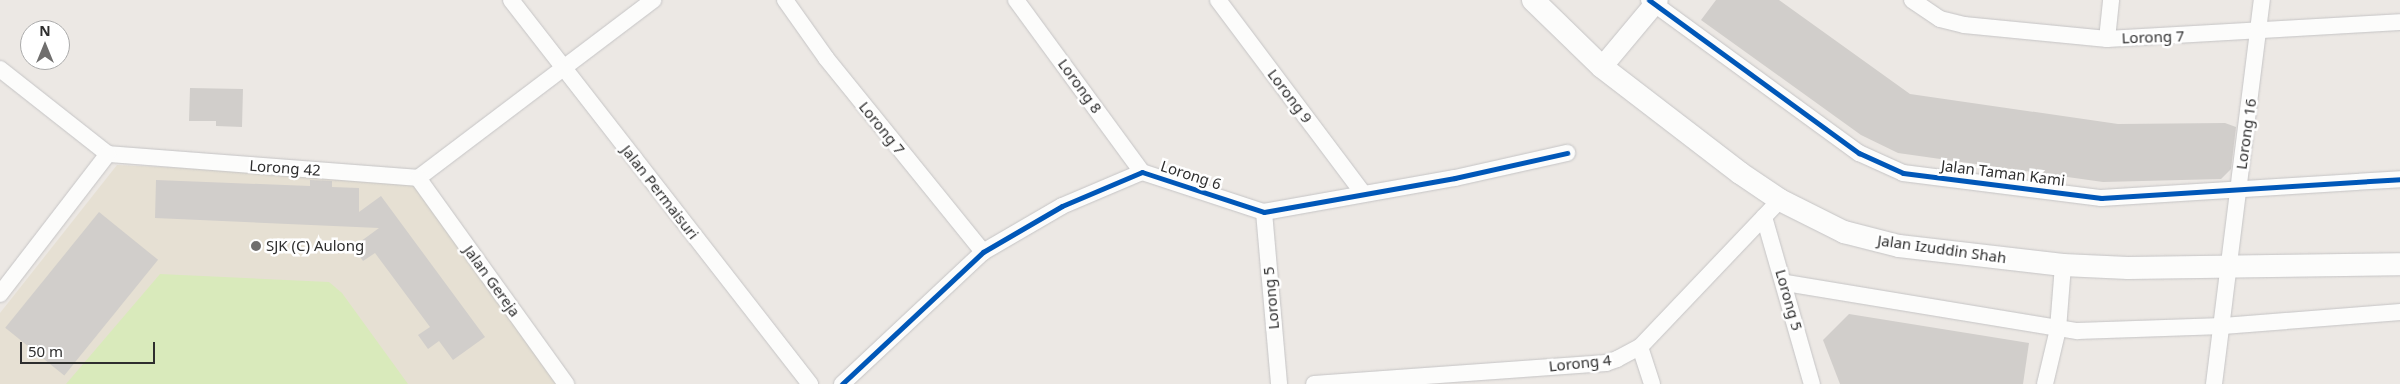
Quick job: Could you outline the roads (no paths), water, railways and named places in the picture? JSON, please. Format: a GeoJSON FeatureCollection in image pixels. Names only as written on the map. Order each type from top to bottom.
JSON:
{"type":"FeatureCollection","features":[{"type":"Feature","properties":{"kind":"main road","name":"Jalan Izuddin Shah"},"geometry":{"type":"LineString","coordinates":[[1533,0],[1602,67],[1740,174],[1780,200],[1844,232],[1899,246],[2063,265],[2228,268],[2400,264]]}},
{"type":"Feature","properties":{"kind":"street","name":"Jalan Permaisuri"},"geometry":{"type":"LineString","coordinates":[[511,0],[810,384]]}},
{"type":"Feature","properties":{"kind":"street"},"geometry":{"type":"LineString","coordinates":[[418,178],[653,0]]}},
{"type":"Feature","properties":{"kind":"street","name":"Lorong 7"},"geometry":{"type":"LineString","coordinates":[[785,0],[826,58],[983,252]]}},
{"type":"Feature","properties":{"kind":"street","name":"Lorong 8"},"geometry":{"type":"LineString","coordinates":[[1016,0],[1142,172]]}},
{"type":"Feature","properties":{"kind":"street","name":"Lorong 9"},"geometry":{"type":"LineString","coordinates":[[1218,0],[1363,193]]}},
{"type":"Feature","properties":{"kind":"street","name":"Lorong 7"},"geometry":{"type":"LineString","coordinates":[[1912,0],[1940,19],[1964,25],[2107,39],[2259,32],[2400,22]]}},
{"type":"Feature","properties":{"kind":"street"},"geometry":{"type":"LineString","coordinates":[[2107,39],[2112,0]]}},
{"type":"Feature","properties":{"kind":"street","name":"Lorong 16"},"geometry":{"type":"LineString","coordinates":[[2214,384],[2223,326],[2228,268],[2234,237],[2262,0]]}},
{"type":"Feature","properties":{"kind":"street"},"geometry":{"type":"LineString","coordinates":[[1602,67],[1631,32],[1653,1]]}},
{"type":"Feature","properties":{"kind":"street","name":"Jalan Taman Kami"},"geometry":{"type":"LineString","coordinates":[[1653,1],[1859,153],[1903,173],[2101,198],[2238,191],[2400,179]]}},
{"type":"Feature","properties":{"kind":"street"},"geometry":{"type":"LineString","coordinates":[[0,69],[108,154],[0,294]]}},
{"type":"Feature","properties":{"kind":"street","name":"Lorong 6"},"geometry":{"type":"LineString","coordinates":[[842,384],[983,252],[1062,206],[1142,172],[1264,212],[1455,178],[1567,153]]}},
{"type":"Feature","properties":{"kind":"street","name":"Lorong 42"},"geometry":{"type":"LineString","coordinates":[[108,154],[418,178]]}},
{"type":"Feature","properties":{"kind":"street","name":"Jalan Gereja"},"geometry":{"type":"LineString","coordinates":[[418,178],[566,384]]}},
{"type":"Feature","properties":{"kind":"street","name":"Lorong 4"},"geometry":{"type":"LineString","coordinates":[[1314,384],[1458,379],[1606,363],[1640,347],[1780,200]]}},
{"type":"Feature","properties":{"kind":"street","name":"Lorong 5"},"geometry":{"type":"LineString","coordinates":[[1264,212],[1279,384]]}},
{"type":"Feature","properties":{"kind":"street","name":"Lorong 5"},"geometry":{"type":"LineString","coordinates":[[1764,217],[1786,283],[1812,384]]}},
{"type":"Feature","properties":{"kind":"street"},"geometry":{"type":"LineString","coordinates":[[2045,384],[2058,329],[2063,265]]}},
{"type":"Feature","properties":{"kind":"street"},"geometry":{"type":"LineString","coordinates":[[1786,283],[2058,329],[2223,326],[2400,312]]}},
{"type":"Feature","properties":{"kind":"street"},"geometry":{"type":"LineString","coordinates":[[1640,347],[1652,384]]}},
{"type":"Feature","properties":{"kind":"place","name":"SJK (C) Aulong"},"geometry":{"type":"Point","coordinates":[256,246]}}]}
